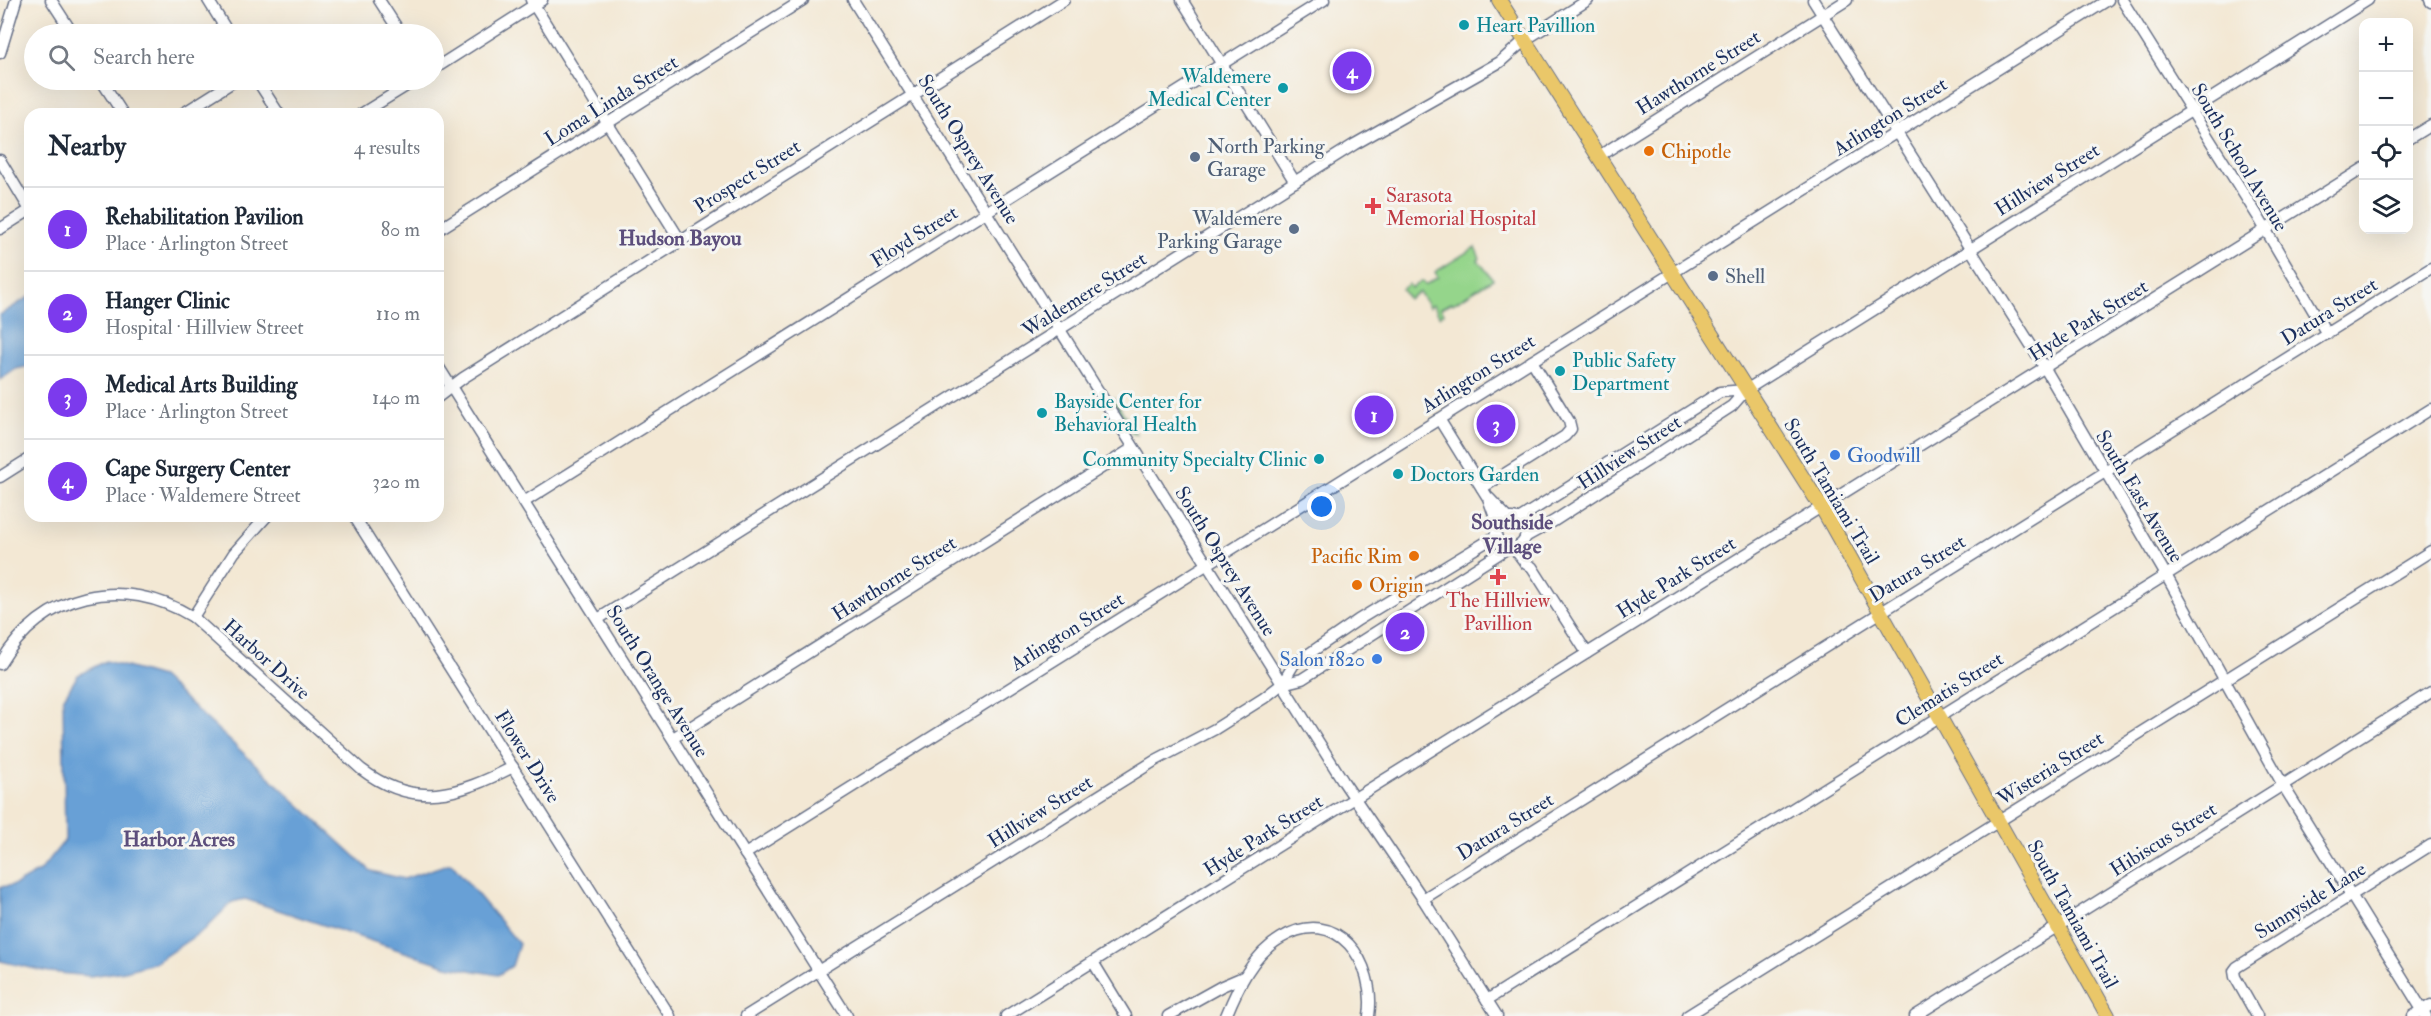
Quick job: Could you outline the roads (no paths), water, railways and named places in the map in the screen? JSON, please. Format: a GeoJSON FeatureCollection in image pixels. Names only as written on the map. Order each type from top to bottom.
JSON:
{"type":"FeatureCollection","features":[{"type":"Feature","properties":{"kind":"main road","name":"South Tamiami Trail"},"geometry":{"type":"LineString","coordinates":[[1499,0],[1822,508],[2108,1016]]}},
{"type":"Feature","properties":{"kind":"street"},"geometry":{"type":"LineString","coordinates":[[0,53],[16,0]]}},
{"type":"Feature","properties":{"kind":"street"},"geometry":{"type":"LineString","coordinates":[[51,0],[67,24]]}},
{"type":"Feature","properties":{"kind":"street"},"geometry":{"type":"LineString","coordinates":[[208,0],[223,24]]}},
{"type":"Feature","properties":{"kind":"street"},"geometry":{"type":"LineString","coordinates":[[378,0],[394,24]]}},
{"type":"Feature","properties":{"kind":"street","name":"Loma Linda Street"},"geometry":{"type":"LineString","coordinates":[[444,226],[803,0]]}},
{"type":"Feature","properties":{"kind":"street","name":"South Osprey Avenue"},"geometry":{"type":"LineString","coordinates":[[853,0],[1354,798],[1423,899],[1497,1016]]}},
{"type":"Feature","properties":{"kind":"street","name":"Prospect Street"},"geometry":{"type":"LineString","coordinates":[[451,387],[680,240],[1064,0]]}},
{"type":"Feature","properties":{"kind":"street"},"geometry":{"type":"LineString","coordinates":[[1182,0],[1295,182]]}},
{"type":"Feature","properties":{"kind":"street","name":"Floyd Street"},"geometry":{"type":"LineString","coordinates":[[524,502],[1324,0]]}},
{"type":"Feature","properties":{"kind":"street","name":"Waldemere Street"},"geometry":{"type":"LineString","coordinates":[[598,619],[1360,141],[1506,58],[1524,40],[1588,0]]}},
{"type":"Feature","properties":{"kind":"street","name":"South East Avenue"},"geometry":{"type":"LineString","coordinates":[[1813,0],[2045,369],[2166,575],[2283,785],[2423,1012]]}},
{"type":"Feature","properties":{"kind":"street","name":"Hawthorne Street"},"geometry":{"type":"LineString","coordinates":[[1599,156],[1848,0]]}},
{"type":"Feature","properties":{"kind":"street","name":"Arlington Street"},"geometry":{"type":"LineString","coordinates":[[745,854],[2108,0]]}},
{"type":"Feature","properties":{"kind":"street","name":"South School Avenue"},"geometry":{"type":"LineString","coordinates":[[2122,0],[2327,334]]}},
{"type":"Feature","properties":{"kind":"street","name":"Hillview Street"},"geometry":{"type":"LineString","coordinates":[[1282,684],[1302,679],[1518,544],[1730,408],[1746,390],[2368,0]]}},
{"type":"Feature","properties":{"kind":"street"},"geometry":{"type":"LineString","coordinates":[[444,62],[536,2],[680,240]]}},
{"type":"Feature","properties":{"kind":"street"},"geometry":{"type":"LineString","coordinates":[[107,90],[119,108]]}},
{"type":"Feature","properties":{"kind":"street"},"geometry":{"type":"LineString","coordinates":[[192,108],[220,90]]}},
{"type":"Feature","properties":{"kind":"street"},"geometry":{"type":"LineString","coordinates":[[263,90],[275,108]]}},
{"type":"Feature","properties":{"kind":"street"},"geometry":{"type":"LineString","coordinates":[[371,108],[400,90]]}},
{"type":"Feature","properties":{"kind":"street"},"geometry":{"type":"LineString","coordinates":[[2413,136],[2431,125]]}},
{"type":"Feature","properties":{"kind":"street"},"geometry":{"type":"LineString","coordinates":[[0,160],[24,200]]}},
{"type":"Feature","properties":{"kind":"street","name":"Hyde Park Street"},"geometry":{"type":"LineString","coordinates":[[1006,1016],[2359,171]]}},
{"type":"Feature","properties":{"kind":"street"},"geometry":{"type":"LineString","coordinates":[[0,229],[24,214]]}},
{"type":"Feature","properties":{"kind":"street","name":"Datura Street"},"geometry":{"type":"LineString","coordinates":[[1423,899],[2431,268]]}},
{"type":"Feature","properties":{"kind":"street"},"geometry":{"type":"LineString","coordinates":[[1485,493],[1568,433],[1570,425],[1532,361]]}},
{"type":"Feature","properties":{"kind":"street","name":"South Orange Avenue"},"geometry":{"type":"LineString","coordinates":[[444,376],[847,1016]]}},
{"type":"Feature","properties":{"kind":"street"},"geometry":{"type":"LineString","coordinates":[[444,393],[451,387]]}},
{"type":"Feature","properties":{"kind":"street","name":"Hillview Street"},"geometry":{"type":"LineString","coordinates":[[1513,519],[1720,392],[1746,390]]}},
{"type":"Feature","properties":{"kind":"street","name":"Clematis Street"},"geometry":{"type":"LineString","coordinates":[[1487,1000],[2431,409]]}},
{"type":"Feature","properties":{"kind":"street"},"geometry":{"type":"LineString","coordinates":[[1439,419],[1485,493],[1497,531],[1498,542],[1518,544],[1532,560],[1532,567],[1587,653]]}},
{"type":"Feature","properties":{"kind":"street","name":"Hawthorne Street"},"geometry":{"type":"LineString","coordinates":[[673,738],[1133,448]]}},
{"type":"Feature","properties":{"kind":"street"},"geometry":{"type":"LineString","coordinates":[[0,477],[24,462]]}},
{"type":"Feature","properties":{"kind":"street"},"geometry":{"type":"LineString","coordinates":[[1485,493],[1524,527],[1518,544]]}},
{"type":"Feature","properties":{"kind":"street"},"geometry":{"type":"LineString","coordinates":[[1497,531],[1503,521],[1513,519]]}},
{"type":"Feature","properties":{"kind":"street"},"geometry":{"type":"LineString","coordinates":[[193,617],[234,554],[262,522]]}},
{"type":"Feature","properties":{"kind":"street","name":"Flower Drive"},"geometry":{"type":"LineString","coordinates":[[358,522],[670,1016]]}},
{"type":"Feature","properties":{"kind":"street","name":"Hillview Street"},"geometry":{"type":"LineString","coordinates":[[746,1016],[1156,760],[1215,729],[1264,698],[1282,684],[1294,664],[1497,531]]}},
{"type":"Feature","properties":{"kind":"street","name":"Wisteria Street"},"geometry":{"type":"LineString","coordinates":[[1687,1016],[2431,551]]}},
{"type":"Feature","properties":{"kind":"street","name":"Harbor Drive"},"geometry":{"type":"LineString","coordinates":[[0,664],[12,645],[40,617],[78,599],[111,594],[138,595],[167,603],[193,617],[362,769],[387,786],[416,794],[445,794],[481,783],[513,767]]}},
{"type":"Feature","properties":{"kind":"street","name":"Hibiscus Street"},"geometry":{"type":"LineString","coordinates":[[1915,1016],[2431,692]]}},
{"type":"Feature","properties":{"kind":"street","name":"Sunnyside Lane"},"geometry":{"type":"LineString","coordinates":[[2257,1016],[2235,977],[2234,971],[2237,966],[2431,845]]}},
{"type":"Feature","properties":{"kind":"street"},"geometry":{"type":"LineString","coordinates":[[1226,1016],[1243,977],[1257,959],[1280,938],[1310,928],[1322,928],[1337,935],[1352,947],[1364,964],[1368,977],[1372,1015]]}},
{"type":"Feature","properties":{"kind":"street"},"geometry":{"type":"LineString","coordinates":[[1093,962],[1126,1016]]}},
{"type":"Feature","properties":{"kind":"street"},"geometry":{"type":"LineString","coordinates":[[1168,1016],[1243,977]]}},
{"type":"Feature","properties":{"kind":"water"},"geometry":{"type":"Polygon","coordinates":[[[24,300],[24,367],[16,369],[0,380],[0,315],[24,300]]]}},
{"type":"Feature","properties":{"kind":"water"},"geometry":{"type":"Polygon","coordinates":[[[106,661],[161,677],[371,871],[404,879],[451,863],[519,944],[512,966],[498,975],[447,966],[245,899],[232,902],[205,929],[156,962],[125,971],[90,976],[49,972],[0,961],[0,887],[15,885],[41,870],[65,840],[63,699],[78,675],[106,661]]]}},
{"type":"Feature","properties":{"kind":"place","name":"Heart Pavillion"},"geometry":{"type":"Point","coordinates":[1464,25]}},
{"type":"Feature","properties":{"kind":"place","name":"Cape Surgery Center"},"geometry":{"type":"Point","coordinates":[1352,71]}},
{"type":"Feature","properties":{"kind":"place","name":"Waldemere Medical Center"},"geometry":{"type":"Point","coordinates":[1283,88]}},
{"type":"Feature","properties":{"kind":"place","name":"Chipotle"},"geometry":{"type":"Point","coordinates":[1649,151]}},
{"type":"Feature","properties":{"kind":"place","name":"North Parking Garage"},"geometry":{"type":"Point","coordinates":[1195,157]}},
{"type":"Feature","properties":{"kind":"place","name":"Sarasota Memorial Hospital"},"geometry":{"type":"Point","coordinates":[1373,206]}},
{"type":"Feature","properties":{"kind":"place","name":"Waldemere Parking Garage"},"geometry":{"type":"Point","coordinates":[1294,229]}},
{"type":"Feature","properties":{"kind":"place","name":"Shell"},"geometry":{"type":"Point","coordinates":[1713,276]}},
{"type":"Feature","properties":{"kind":"place","name":"Public Safety Department"},"geometry":{"type":"Point","coordinates":[1560,371]}},
{"type":"Feature","properties":{"kind":"place","name":"Bayside Center for Behavioral Health"},"geometry":{"type":"Point","coordinates":[1042,413]}},
{"type":"Feature","properties":{"kind":"place","name":"Rehabilitation Pavilion"},"geometry":{"type":"Point","coordinates":[1374,415]}},
{"type":"Feature","properties":{"kind":"place","name":"Medical Arts Building"},"geometry":{"type":"Point","coordinates":[1496,424]}},
{"type":"Feature","properties":{"kind":"place","name":"Goodwill"},"geometry":{"type":"Point","coordinates":[1835,455]}},
{"type":"Feature","properties":{"kind":"place","name":"Community Specialty Clinic"},"geometry":{"type":"Point","coordinates":[1319,459]}},
{"type":"Feature","properties":{"kind":"place","name":"Doctors Garden"},"geometry":{"type":"Point","coordinates":[1398,474]}},
{"type":"Feature","properties":{"kind":"place","name":"Pacific Rim"},"geometry":{"type":"Point","coordinates":[1414,556]}},
{"type":"Feature","properties":{"kind":"place","name":"The Hillview Pavillion"},"geometry":{"type":"Point","coordinates":[1498,577]}},
{"type":"Feature","properties":{"kind":"place","name":"Origin"},"geometry":{"type":"Point","coordinates":[1357,585]}},
{"type":"Feature","properties":{"kind":"place","name":"Hanger Clinic"},"geometry":{"type":"Point","coordinates":[1405,632]}},
{"type":"Feature","properties":{"kind":"place","name":"Salon 1820"},"geometry":{"type":"Point","coordinates":[1377,659]}},
{"type":"Feature","properties":{"kind":"district","name":"Hudson Bayou"},"geometry":{"type":"Point","coordinates":[680,238]}},
{"type":"Feature","properties":{"kind":"district","name":"Southside Village"},"geometry":{"type":"Point","coordinates":[1512,534]}},
{"type":"Feature","properties":{"kind":"district","name":"Harbor Acres"},"geometry":{"type":"Point","coordinates":[179,839]}}]}
